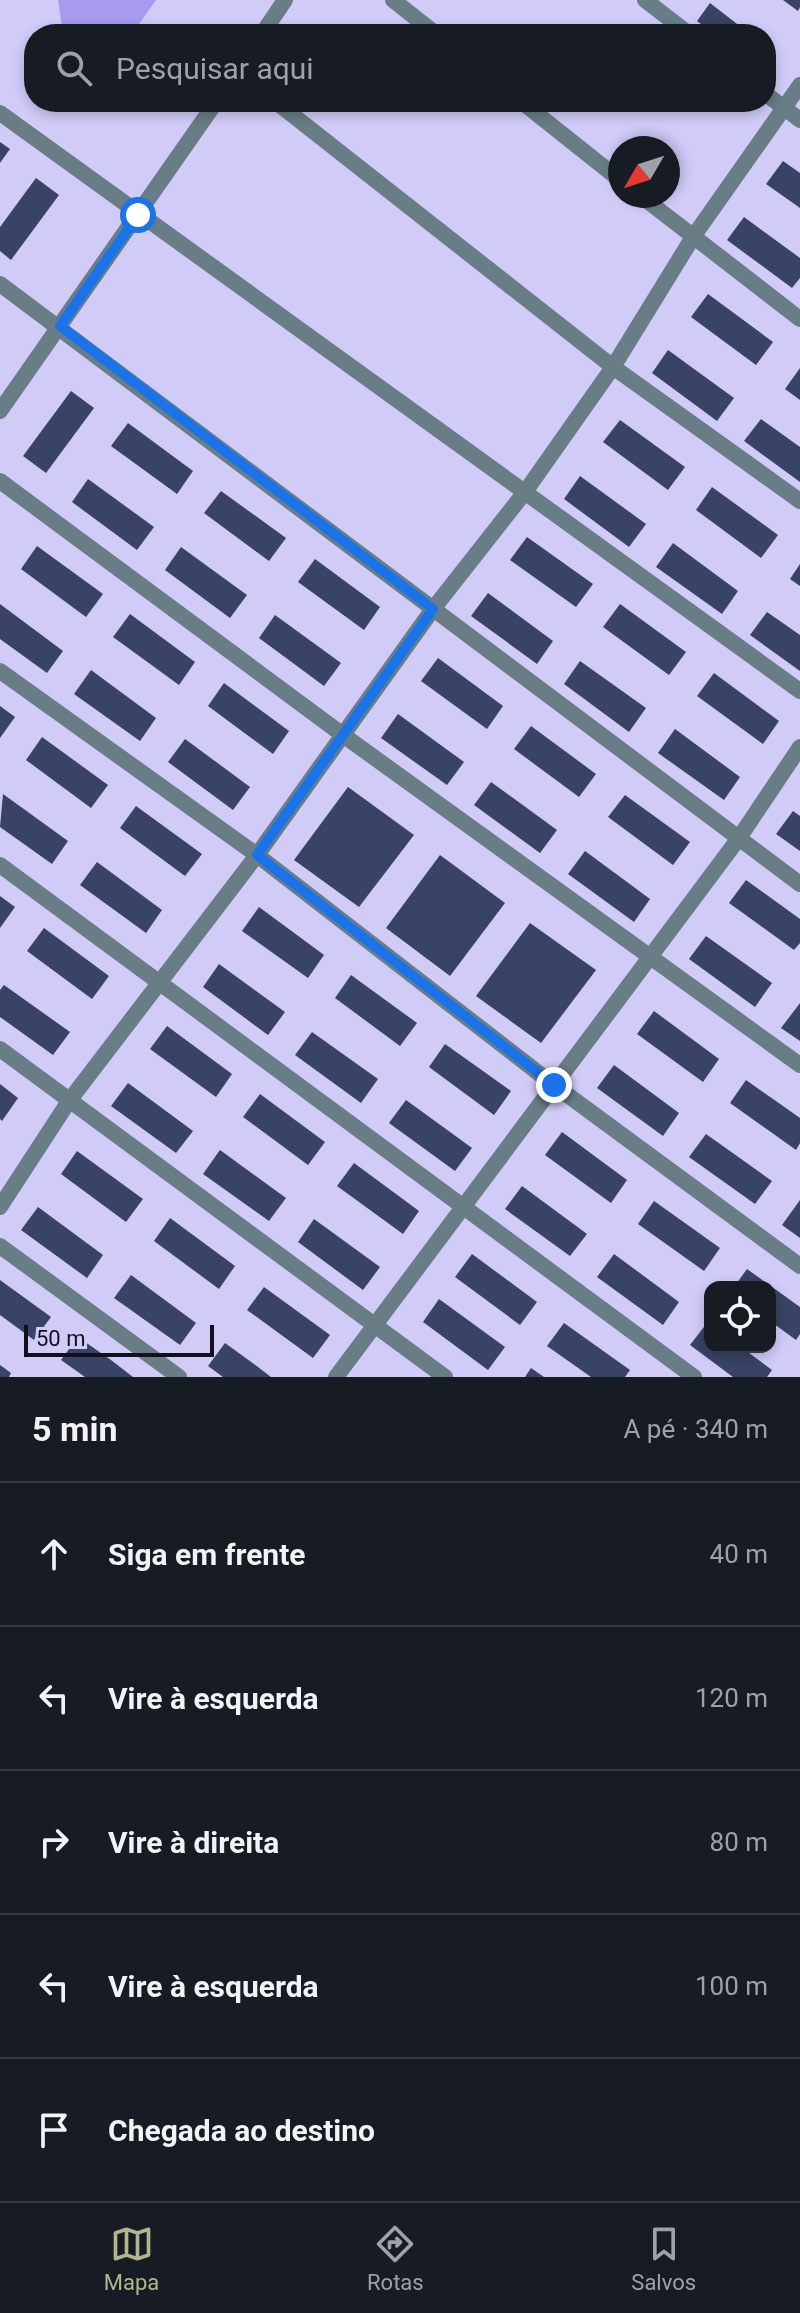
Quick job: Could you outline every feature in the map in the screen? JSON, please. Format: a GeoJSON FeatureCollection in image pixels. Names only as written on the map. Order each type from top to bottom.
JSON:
{"type":"FeatureCollection","features":[{"type":"Feature","properties":{"kind":"street"},"geometry":{"type":"LineString","coordinates":[[269,24],[285,0]]}},
{"type":"Feature","properties":{"kind":"street"},"geometry":{"type":"LineString","coordinates":[[393,0],[423,24]]}},
{"type":"Feature","properties":{"kind":"street"},"geometry":{"type":"LineString","coordinates":[[645,0],[676,24]]}},
{"type":"Feature","properties":{"kind":"street"},"geometry":{"type":"LineString","coordinates":[[0,1207],[69,1101],[257,855],[433,609],[525,492],[613,367],[693,237],[800,85]]}},
{"type":"Feature","properties":{"kind":"street"},"geometry":{"type":"LineString","coordinates":[[776,102],[800,120]]}},
{"type":"Feature","properties":{"kind":"street"},"geometry":{"type":"LineString","coordinates":[[0,411],[209,112]]}},
{"type":"Feature","properties":{"kind":"street"},"geometry":{"type":"LineString","coordinates":[[289,112],[613,367],[800,501]]}},
{"type":"Feature","properties":{"kind":"street"},"geometry":{"type":"LineString","coordinates":[[535,112],[608,170]]}},
{"type":"Feature","properties":{"kind":"street"},"geometry":{"type":"LineString","coordinates":[[0,113],[800,691]]}},
{"type":"Feature","properties":{"kind":"street"},"geometry":{"type":"LineString","coordinates":[[656,208],[800,319]]}},
{"type":"Feature","properties":{"kind":"street"},"geometry":{"type":"LineString","coordinates":[[0,284],[800,884]]}},
{"type":"Feature","properties":{"kind":"street"},"geometry":{"type":"LineString","coordinates":[[0,481],[343,735],[800,1065]]}},
{"type":"Feature","properties":{"kind":"street"},"geometry":{"type":"LineString","coordinates":[[0,671],[257,855],[554,1085],[800,1266]]}},
{"type":"Feature","properties":{"kind":"street"},"geometry":{"type":"LineString","coordinates":[[336,1377],[739,838],[800,747]]}},
{"type":"Feature","properties":{"kind":"street"},"geometry":{"type":"LineString","coordinates":[[0,865],[694,1377]]}},
{"type":"Feature","properties":{"kind":"street"},"geometry":{"type":"LineString","coordinates":[[0,1049],[445,1377]]}},
{"type":"Feature","properties":{"kind":"street"},"geometry":{"type":"LineString","coordinates":[[0,1246],[179,1377]]}},
{"type":"Feature","properties":{"kind":"shaded area"},"geometry":{"type":"Polygon","coordinates":[[[58,0],[156,0],[139,24],[62,24],[58,0]]]}},
{"type":"Feature","properties":{"kind":"building"},"geometry":{"type":"Polygon","coordinates":[[[783,0],[800,0],[798,11],[783,0]]]}},
{"type":"Feature","properties":{"kind":"building"},"geometry":{"type":"Polygon","coordinates":[[[710,3],[738,24],[701,24],[697,21],[710,3]]]}},
{"type":"Feature","properties":{"kind":"building"},"geometry":{"type":"Polygon","coordinates":[[[0,142],[10,149],[0,163],[0,142]]]}},
{"type":"Feature","properties":{"kind":"building"},"geometry":{"type":"Polygon","coordinates":[[[783,161],[800,173],[800,208],[766,184],[783,161]]]}},
{"type":"Feature","properties":{"kind":"building"},"geometry":{"type":"Polygon","coordinates":[[[36,178],[59,195],[11,260],[0,251],[0,227],[36,178]]]}},
{"type":"Feature","properties":{"kind":"building"},"geometry":{"type":"Polygon","coordinates":[[[744,217],[800,258],[800,278],[792,288],[727,240],[744,217]]]}},
{"type":"Feature","properties":{"kind":"building"},"geometry":{"type":"Polygon","coordinates":[[[708,294],[773,342],[756,365],[691,317],[708,294]]]}},
{"type":"Feature","properties":{"kind":"building"},"geometry":{"type":"Polygon","coordinates":[[[668,350],[734,398],[717,421],[652,373],[668,350]]]}},
{"type":"Feature","properties":{"kind":"building"},"geometry":{"type":"Polygon","coordinates":[[[800,368],[800,400],[785,389],[800,368]]]}},
{"type":"Feature","properties":{"kind":"building"},"geometry":{"type":"Polygon","coordinates":[[[71,391],[94,408],[46,473],[23,456],[71,391]]]}},
{"type":"Feature","properties":{"kind":"building"},"geometry":{"type":"Polygon","coordinates":[[[761,419],[800,447],[800,482],[744,441],[761,419]]]}},
{"type":"Feature","properties":{"kind":"building"},"geometry":{"type":"Polygon","coordinates":[[[620,420],[685,467],[668,490],[603,442],[620,420]]]}},
{"type":"Feature","properties":{"kind":"building"},"geometry":{"type":"Polygon","coordinates":[[[128,423],[193,471],[177,494],[111,446],[128,423]]]}},
{"type":"Feature","properties":{"kind":"building"},"geometry":{"type":"Polygon","coordinates":[[[580,476],[646,524],[629,547],[564,499],[580,476]]]}},
{"type":"Feature","properties":{"kind":"building"},"geometry":{"type":"Polygon","coordinates":[[[88,479],[154,527],[137,550],[72,502],[88,479]]]}},
{"type":"Feature","properties":{"kind":"building"},"geometry":{"type":"Polygon","coordinates":[[[712,487],[778,535],[761,558],[696,510],[712,487]]]}},
{"type":"Feature","properties":{"kind":"building"},"geometry":{"type":"Polygon","coordinates":[[[221,491],[286,538],[269,561],[204,513],[221,491]]]}},
{"type":"Feature","properties":{"kind":"building"},"geometry":{"type":"Polygon","coordinates":[[[527,537],[593,584],[576,607],[510,560],[527,537]]]}},
{"type":"Feature","properties":{"kind":"building"},"geometry":{"type":"Polygon","coordinates":[[[673,543],[738,591],[722,614],[656,567],[673,543]]]}},
{"type":"Feature","properties":{"kind":"building"},"geometry":{"type":"Polygon","coordinates":[[[37,546],[103,594],[86,617],[21,569],[37,546]]]}},
{"type":"Feature","properties":{"kind":"building"},"geometry":{"type":"Polygon","coordinates":[[[181,547],[247,595],[230,618],[165,570],[181,547]]]}},
{"type":"Feature","properties":{"kind":"building"},"geometry":{"type":"Polygon","coordinates":[[[315,559],[380,607],[364,630],[298,582],[315,559]]]}},
{"type":"Feature","properties":{"kind":"building"},"geometry":{"type":"Polygon","coordinates":[[[800,564],[800,586],[790,579],[800,564]]]}},
{"type":"Feature","properties":{"kind":"building"},"geometry":{"type":"Polygon","coordinates":[[[488,593],[553,641],[537,664],[471,616],[488,593]]]}},
{"type":"Feature","properties":{"kind":"building"},"geometry":{"type":"Polygon","coordinates":[[[0,604],[63,651],[47,673],[0,639],[0,604]]]}},
{"type":"Feature","properties":{"kind":"building"},"geometry":{"type":"Polygon","coordinates":[[[620,604],[686,652],[669,675],[603,627],[620,604]]]}},
{"type":"Feature","properties":{"kind":"building"},"geometry":{"type":"Polygon","coordinates":[[[767,612],[800,635],[800,671],[750,635],[767,612]]]}},
{"type":"Feature","properties":{"kind":"building"},"geometry":{"type":"Polygon","coordinates":[[[130,614],[195,662],[179,685],[113,637],[130,614]]]}},
{"type":"Feature","properties":{"kind":"building"},"geometry":{"type":"Polygon","coordinates":[[[275,615],[341,663],[324,686],[259,638],[275,615]]]}},
{"type":"Feature","properties":{"kind":"building"},"geometry":{"type":"Polygon","coordinates":[[[438,658],[503,706],[487,729],[421,681],[438,658]]]}},
{"type":"Feature","properties":{"kind":"building"},"geometry":{"type":"Polygon","coordinates":[[[580,661],[646,708],[629,732],[564,684],[580,661]]]}},
{"type":"Feature","properties":{"kind":"building"},"geometry":{"type":"Polygon","coordinates":[[[91,670],[156,718],[140,741],[74,694],[91,670]]]}},
{"type":"Feature","properties":{"kind":"building"},"geometry":{"type":"Polygon","coordinates":[[[714,673],[779,721],[763,744],[697,696],[714,673]]]}},
{"type":"Feature","properties":{"kind":"building"},"geometry":{"type":"Polygon","coordinates":[[[224,683],[289,731],[273,754],[208,706],[224,683]]]}},
{"type":"Feature","properties":{"kind":"building"},"geometry":{"type":"Polygon","coordinates":[[[0,706],[15,717],[0,738],[0,706]]]}},
{"type":"Feature","properties":{"kind":"building"},"geometry":{"type":"Polygon","coordinates":[[[398,714],[464,762],[447,785],[381,738],[398,714]]]}},
{"type":"Feature","properties":{"kind":"building"},"geometry":{"type":"Polygon","coordinates":[[[531,726],[596,774],[579,797],[514,749],[531,726]]]}},
{"type":"Feature","properties":{"kind":"building"},"geometry":{"type":"Polygon","coordinates":[[[675,729],[740,777],[724,800],[658,753],[675,729]]]}},
{"type":"Feature","properties":{"kind":"building"},"geometry":{"type":"Polygon","coordinates":[[[42,737],[108,785],[91,808],[26,760],[42,737]]]}},
{"type":"Feature","properties":{"kind":"building"},"geometry":{"type":"Polygon","coordinates":[[[185,739],[250,787],[233,810],[168,762],[185,739]]]}},
{"type":"Feature","properties":{"kind":"building"},"geometry":{"type":"Polygon","coordinates":[[[491,782],[557,830],[540,853],[474,805],[491,782]]]}},
{"type":"Feature","properties":{"kind":"building"},"geometry":{"type":"Polygon","coordinates":[[[348,787],[414,835],[359,907],[294,860],[348,787]]]}},
{"type":"Feature","properties":{"kind":"building"},"geometry":{"type":"Polygon","coordinates":[[[3,794],[68,841],[52,864],[0,827],[3,794]]]}},
{"type":"Feature","properties":{"kind":"building"},"geometry":{"type":"Polygon","coordinates":[[[625,795],[690,842],[673,865],[608,817],[625,795]]]}},
{"type":"Feature","properties":{"kind":"building"},"geometry":{"type":"Polygon","coordinates":[[[136,806],[202,854],[185,876],[120,828],[136,806]]]}},
{"type":"Feature","properties":{"kind":"building"},"geometry":{"type":"Polygon","coordinates":[[[793,811],[800,816],[800,851],[776,834],[793,811]]]}},
{"type":"Feature","properties":{"kind":"building"},"geometry":{"type":"Polygon","coordinates":[[[585,851],[650,899],[634,922],[568,874],[585,851]]]}},
{"type":"Feature","properties":{"kind":"building"},"geometry":{"type":"Polygon","coordinates":[[[440,855],[505,903],[450,976],[386,928],[440,855]]]}},
{"type":"Feature","properties":{"kind":"building"},"geometry":{"type":"Polygon","coordinates":[[[97,862],[162,910],[146,933],[80,885],[97,862]]]}},
{"type":"Feature","properties":{"kind":"building"},"geometry":{"type":"Polygon","coordinates":[[[746,880],[800,919],[800,943],[794,950],[729,903],[746,880]]]}},
{"type":"Feature","properties":{"kind":"building"},"geometry":{"type":"Polygon","coordinates":[[[0,896],[15,907],[0,928],[0,896]]]}},
{"type":"Feature","properties":{"kind":"building"},"geometry":{"type":"Polygon","coordinates":[[[259,907],[324,955],[308,978],[242,931],[259,907]]]}},
{"type":"Feature","properties":{"kind":"building"},"geometry":{"type":"Polygon","coordinates":[[[530,923],[596,970],[541,1043],[476,996],[530,923]]]}},
{"type":"Feature","properties":{"kind":"building"},"geometry":{"type":"Polygon","coordinates":[[[44,928],[109,976],[92,999],[27,951],[44,928]]]}},
{"type":"Feature","properties":{"kind":"building"},"geometry":{"type":"Polygon","coordinates":[[[706,936],[772,983],[755,1007],[689,959],[706,936]]]}},
{"type":"Feature","properties":{"kind":"building"},"geometry":{"type":"Polygon","coordinates":[[[219,964],[285,1012],[268,1035],[203,987],[219,964]]]}},
{"type":"Feature","properties":{"kind":"building"},"geometry":{"type":"Polygon","coordinates":[[[351,975],[417,1023],[400,1046],[335,998],[351,975]]]}},
{"type":"Feature","properties":{"kind":"building"},"geometry":{"type":"Polygon","coordinates":[[[4,985],[70,1032],[53,1055],[0,1017],[0,990],[4,985]]]}},
{"type":"Feature","properties":{"kind":"building"},"geometry":{"type":"Polygon","coordinates":[[[800,1003],[800,1041],[781,1028],[800,1003]]]}},
{"type":"Feature","properties":{"kind":"building"},"geometry":{"type":"Polygon","coordinates":[[[654,1011],[719,1059],[703,1082],[637,1034],[654,1011]]]}},
{"type":"Feature","properties":{"kind":"building"},"geometry":{"type":"Polygon","coordinates":[[[167,1026],[232,1074],[216,1097],[150,1049],[167,1026]]]}},
{"type":"Feature","properties":{"kind":"building"},"geometry":{"type":"Polygon","coordinates":[[[312,1032],[378,1079],[361,1103],[295,1055],[312,1032]]]}},
{"type":"Feature","properties":{"kind":"building"},"geometry":{"type":"Polygon","coordinates":[[[445,1044],[511,1091],[494,1115],[429,1067],[445,1044]]]}},
{"type":"Feature","properties":{"kind":"building"},"geometry":{"type":"Polygon","coordinates":[[[614,1065],[679,1113],[663,1136],[597,1088],[614,1065]]]}},
{"type":"Feature","properties":{"kind":"building"},"geometry":{"type":"Polygon","coordinates":[[[746,1080],[800,1118],[800,1143],[796,1150],[730,1103],[746,1080]]]}},
{"type":"Feature","properties":{"kind":"building"},"geometry":{"type":"Polygon","coordinates":[[[128,1083],[193,1131],[176,1153],[111,1106],[128,1083]]]}},
{"type":"Feature","properties":{"kind":"building"},"geometry":{"type":"Polygon","coordinates":[[[0,1084],[18,1098],[2,1121],[0,1119],[0,1084]]]}},
{"type":"Feature","properties":{"kind":"building"},"geometry":{"type":"Polygon","coordinates":[[[260,1094],[325,1142],[308,1165],[243,1117],[260,1094]]]}},
{"type":"Feature","properties":{"kind":"building"},"geometry":{"type":"Polygon","coordinates":[[[406,1100],[472,1148],[455,1171],[389,1123],[406,1100]]]}},
{"type":"Feature","properties":{"kind":"building"},"geometry":{"type":"Polygon","coordinates":[[[562,1132],[627,1180],[611,1203],[545,1155],[562,1132]]]}},
{"type":"Feature","properties":{"kind":"building"},"geometry":{"type":"Polygon","coordinates":[[[706,1134],[772,1181],[755,1204],[689,1157],[706,1134]]]}},
{"type":"Feature","properties":{"kind":"building"},"geometry":{"type":"Polygon","coordinates":[[[220,1150],[286,1198],[269,1221],[203,1174],[220,1150]]]}},
{"type":"Feature","properties":{"kind":"building"},"geometry":{"type":"Polygon","coordinates":[[[77,1151],[143,1199],[126,1222],[61,1174],[77,1151]]]}},
{"type":"Feature","properties":{"kind":"building"},"geometry":{"type":"Polygon","coordinates":[[[354,1163],[419,1211],[403,1234],[337,1186],[354,1163]]]}},
{"type":"Feature","properties":{"kind":"building"},"geometry":{"type":"Polygon","coordinates":[[[522,1186],[587,1234],[570,1256],[505,1209],[522,1186]]]}},
{"type":"Feature","properties":{"kind":"building"},"geometry":{"type":"Polygon","coordinates":[[[800,1200],[800,1238],[782,1225],[800,1200]]]}},
{"type":"Feature","properties":{"kind":"building"},"geometry":{"type":"Polygon","coordinates":[[[654,1201],[720,1248],[704,1271],[638,1224],[654,1201]]]}},
{"type":"Feature","properties":{"kind":"building"},"geometry":{"type":"Polygon","coordinates":[[[38,1207],[103,1255],[87,1278],[21,1230],[38,1207]]]}},
{"type":"Feature","properties":{"kind":"building"},"geometry":{"type":"Polygon","coordinates":[[[170,1218],[235,1266],[219,1289],[154,1241],[170,1218]]]}},
{"type":"Feature","properties":{"kind":"building"},"geometry":{"type":"Polygon","coordinates":[[[314,1219],[380,1267],[363,1290],[298,1242],[314,1219]]]}},
{"type":"Feature","properties":{"kind":"building"},"geometry":{"type":"Polygon","coordinates":[[[472,1254],[537,1302],[520,1325],[455,1277],[472,1254]]]}},
{"type":"Feature","properties":{"kind":"building"},"geometry":{"type":"Polygon","coordinates":[[[614,1254],[679,1302],[663,1325],[597,1277],[614,1254]]]}},
{"type":"Feature","properties":{"kind":"building"},"geometry":{"type":"Polygon","coordinates":[[[747,1269],[764,1281],[738,1281],[747,1269]]]}},
{"type":"Feature","properties":{"kind":"building"},"geometry":{"type":"Polygon","coordinates":[[[131,1275],[196,1323],[180,1345],[114,1298],[131,1275]]]}},
{"type":"Feature","properties":{"kind":"building"},"geometry":{"type":"Polygon","coordinates":[[[0,1280],[51,1317],[34,1340],[0,1315],[0,1280]]]}},
{"type":"Feature","properties":{"kind":"building"},"geometry":{"type":"Polygon","coordinates":[[[264,1287],[330,1335],[313,1358],[247,1310],[264,1287]]]}},
{"type":"Feature","properties":{"kind":"building"},"geometry":{"type":"Polygon","coordinates":[[[776,1290],[800,1307],[800,1334],[796,1340],[776,1325],[776,1290]]]}},
{"type":"Feature","properties":{"kind":"building"},"geometry":{"type":"Polygon","coordinates":[[[439,1299],[505,1347],[488,1370],[423,1322],[439,1299]]]}},
{"type":"Feature","properties":{"kind":"building"},"geometry":{"type":"Polygon","coordinates":[[[564,1323],[630,1370],[625,1377],[591,1377],[547,1346],[564,1323]]]}},
{"type":"Feature","properties":{"kind":"building"},"geometry":{"type":"Polygon","coordinates":[[[704,1327],[704,1353],[749,1353],[772,1370],[767,1377],[733,1377],[690,1345],[704,1327]]]}},
{"type":"Feature","properties":{"kind":"building"},"geometry":{"type":"Polygon","coordinates":[[[78,1337],[133,1377],[85,1377],[61,1360],[78,1337]]]}},
{"type":"Feature","properties":{"kind":"building"},"geometry":{"type":"Polygon","coordinates":[[[225,1343],[271,1377],[223,1377],[208,1366],[225,1343]]]}},
{"type":"Feature","properties":{"kind":"building"},"geometry":{"type":"Polygon","coordinates":[[[0,1365],[11,1373],[9,1377],[0,1377],[0,1365]]]}},
{"type":"Feature","properties":{"kind":"building"},"geometry":{"type":"Polygon","coordinates":[[[531,1368],[544,1377],[525,1377],[531,1368]]]}},
{"type":"Feature","properties":{"kind":"route"},"geometry":{"type":"LineString","coordinates":[[138,215],[60,326],[433,609],[257,855],[554,1085]]}}]}
